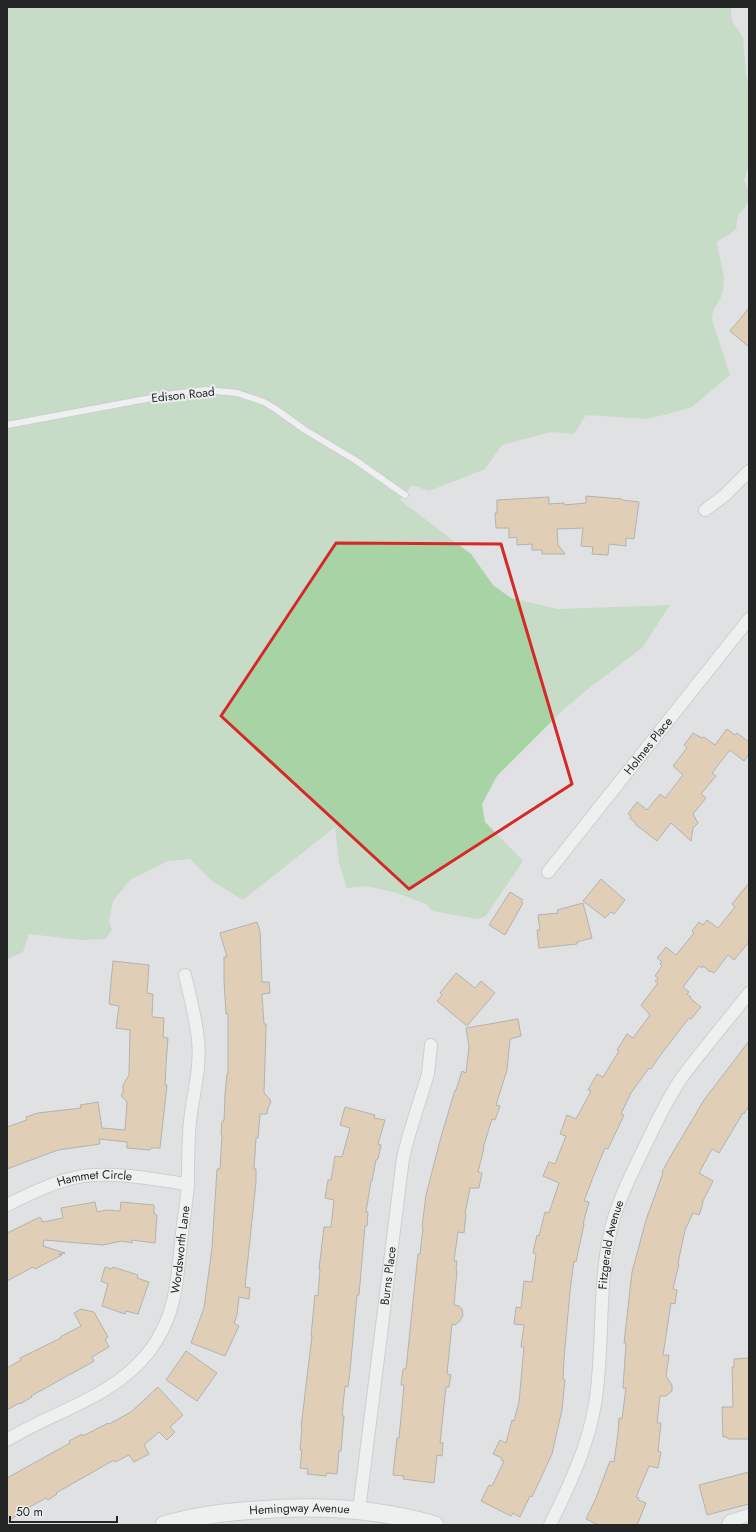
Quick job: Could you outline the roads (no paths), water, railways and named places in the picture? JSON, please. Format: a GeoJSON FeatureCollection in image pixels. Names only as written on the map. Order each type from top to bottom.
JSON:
{"type":"FeatureCollection","features":[{"type":"Feature","properties":{"kind":"main road","name":"Hemingway Avenue"},"geometry":{"type":"LineString","coordinates":[[164,1525],[293,1507],[359,1510],[414,1519],[435,1525]]}},
{"type":"Feature","properties":{"kind":"street"},"geometry":{"type":"LineString","coordinates":[[705,510],[725,494],[749,471]]}},
{"type":"Feature","properties":{"kind":"street","name":"Holmes Place"},"geometry":{"type":"LineString","coordinates":[[548,872],[749,619]]}},
{"type":"Feature","properties":{"kind":"street","name":"Wordsworth Lane"},"geometry":{"type":"LineString","coordinates":[[7,1440],[20,1432],[89,1399],[113,1385],[133,1369],[148,1353],[160,1336],[170,1314],[176,1293],[188,1184],[190,1120],[199,1066],[195,1017],[184,975]]}},
{"type":"Feature","properties":{"kind":"street","name":"Fitzgerald Avenue"},"geometry":{"type":"LineString","coordinates":[[550,1525],[578,1466],[587,1441],[595,1404],[599,1366],[604,1269],[609,1237],[617,1209],[648,1140],[682,1078],[704,1048],[749,993]]}},
{"type":"Feature","properties":{"kind":"street","name":"Burns Place"},"geometry":{"type":"LineString","coordinates":[[359,1510],[403,1158],[428,1074],[431,1045]]}},
{"type":"Feature","properties":{"kind":"street","name":"Hammet Circle"},"geometry":{"type":"LineString","coordinates":[[7,1205],[44,1187],[68,1179],[92,1175],[118,1175],[188,1184]]}},
{"type":"Feature","properties":{"kind":"street"},"geometry":{"type":"LineString","coordinates":[[728,1525],[730,1521],[749,1515]]}},
{"type":"Feature","properties":{"kind":"lane","name":"Edison Road"},"geometry":{"type":"LineString","coordinates":[[7,425],[173,394],[206,390],[237,393],[264,402],[405,494]]}}]}
